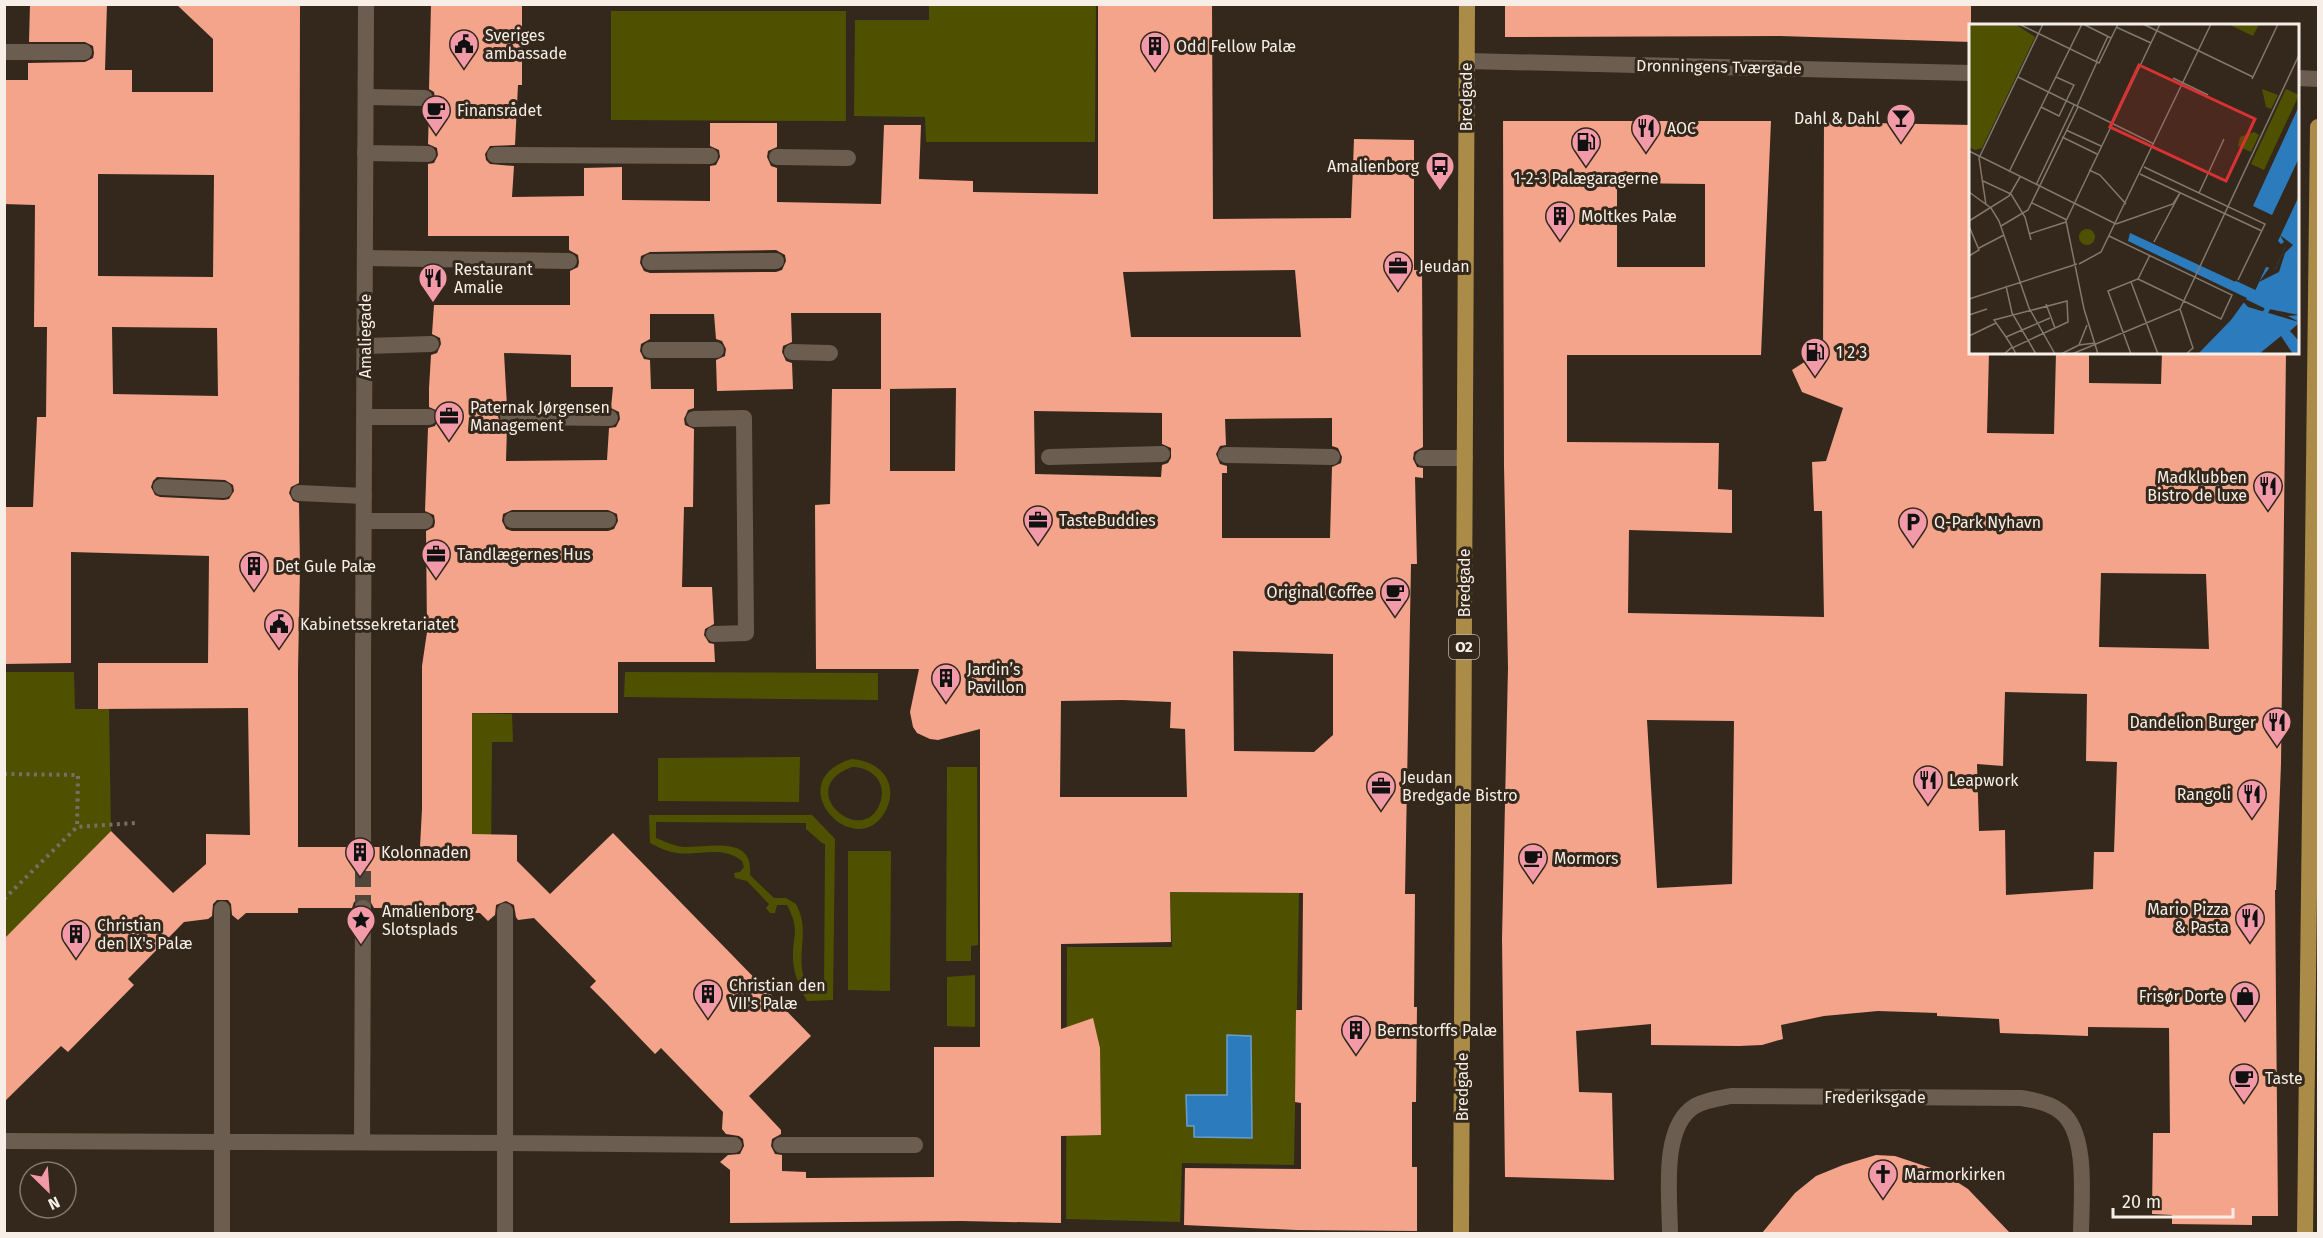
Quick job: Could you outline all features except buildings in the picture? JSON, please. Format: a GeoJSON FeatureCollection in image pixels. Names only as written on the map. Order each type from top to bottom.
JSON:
{"type":"FeatureCollection","features":[{"type":"Feature","properties":{"kind":"main road","name":"Bredgade"},"geometry":{"type":"LineString","coordinates":[[1461,1233],[1467,4]]}},
{"type":"Feature","properties":{"kind":"main road"},"geometry":{"type":"LineString","coordinates":[[2306,1233],[2319,128]]}},
{"type":"Feature","properties":{"kind":"street","name":"Amaliegade"},"geometry":{"type":"LineString","coordinates":[[363,847],[366,4]]}},
{"type":"Feature","properties":{"kind":"street"},"geometry":{"type":"LineString","coordinates":[[4,52],[84,52]]}},
{"type":"Feature","properties":{"kind":"street","name":"Dronningens Tværgade"},"geometry":{"type":"LineString","coordinates":[[1467,62],[1969,73]]}},
{"type":"Feature","properties":{"kind":"street"},"geometry":{"type":"LineString","coordinates":[[2299,78],[2319,79]]}},
{"type":"Feature","properties":{"kind":"street"},"geometry":{"type":"LineString","coordinates":[[366,97],[425,98]]}},
{"type":"Feature","properties":{"kind":"street"},"geometry":{"type":"LineString","coordinates":[[366,153],[428,154]]}},
{"type":"Feature","properties":{"kind":"street"},"geometry":{"type":"LineString","coordinates":[[495,155],[710,156]]}},
{"type":"Feature","properties":{"kind":"street"},"geometry":{"type":"LineString","coordinates":[[777,157],[848,158]]}},
{"type":"Feature","properties":{"kind":"street"},"geometry":{"type":"LineString","coordinates":[[365,258],[569,261]]}},
{"type":"Feature","properties":{"kind":"street"},"geometry":{"type":"LineString","coordinates":[[650,262],[776,261]]}},
{"type":"Feature","properties":{"kind":"street"},"geometry":{"type":"LineString","coordinates":[[365,346],[431,344]]}},
{"type":"Feature","properties":{"kind":"street"},"geometry":{"type":"LineString","coordinates":[[650,350],[716,350]]}},
{"type":"Feature","properties":{"kind":"street"},"geometry":{"type":"LineString","coordinates":[[792,352],[830,353]]}},
{"type":"Feature","properties":{"kind":"street"},"geometry":{"type":"LineString","coordinates":[[365,417],[429,417]]}},
{"type":"Feature","properties":{"kind":"street"},"geometry":{"type":"LineString","coordinates":[[508,417],[610,418]]}},
{"type":"Feature","properties":{"kind":"street"},"geometry":{"type":"LineString","coordinates":[[694,419],[744,418],[746,633],[714,634]]}},
{"type":"Feature","properties":{"kind":"street"},"geometry":{"type":"LineString","coordinates":[[1049,457],[1162,454]]}},
{"type":"Feature","properties":{"kind":"street"},"geometry":{"type":"LineString","coordinates":[[1226,455],[1332,457]]}},
{"type":"Feature","properties":{"kind":"street"},"geometry":{"type":"LineString","coordinates":[[1423,458],[1465,458]]}},
{"type":"Feature","properties":{"kind":"street"},"geometry":{"type":"LineString","coordinates":[[161,487],[224,490]]}},
{"type":"Feature","properties":{"kind":"street"},"geometry":{"type":"LineString","coordinates":[[298,493],[364,495]]}},
{"type":"Feature","properties":{"kind":"street"},"geometry":{"type":"LineString","coordinates":[[512,520],[608,520]]}},
{"type":"Feature","properties":{"kind":"street"},"geometry":{"type":"LineString","coordinates":[[364,521],[425,521]]}},
{"type":"Feature","properties":{"kind":"street"},"geometry":{"type":"LineString","coordinates":[[362,1142],[363,908]]}},
{"type":"Feature","properties":{"kind":"street"},"geometry":{"type":"LineString","coordinates":[[222,909],[222,1233]]}},
{"type":"Feature","properties":{"kind":"street"},"geometry":{"type":"LineString","coordinates":[[504,1233],[505,911]]}},
{"type":"Feature","properties":{"kind":"street","name":"Frederiksgade"},"geometry":{"type":"LineString","coordinates":[[1671,1233],[1670,1154],[1676,1130],[1684,1116],[1695,1106],[1731,1096],[2021,1098],[2039,1101],[2061,1111],[2071,1123],[2076,1134],[2081,1170],[2081,1233]]}},
{"type":"Feature","properties":{"kind":"street"},"geometry":{"type":"LineString","coordinates":[[4,1141],[734,1144]]}},
{"type":"Feature","properties":{"kind":"street"},"geometry":{"type":"LineString","coordinates":[[782,1145],[915,1145]]}},
{"type":"Feature","properties":{"kind":"path"},"geometry":{"type":"LineString","coordinates":[[4,774],[78,775],[77,827]]}},
{"type":"Feature","properties":{"kind":"path"},"geometry":{"type":"LineString","coordinates":[[4,899],[77,827],[135,823]]}},
{"type":"Feature","properties":{"kind":"shaded area"},"geometry":{"type":"Polygon","coordinates":[[[929,5],[1096,5],[1095,142],[926,142],[925,117],[854,116],[855,20],[929,20],[929,5]]]}},
{"type":"Feature","properties":{"kind":"shaded area"},"geometry":{"type":"Polygon","coordinates":[[[611,11],[846,11],[846,121],[611,120],[611,11]]]}},
{"type":"Feature","properties":{"kind":"shaded area"},"geometry":{"type":"Polygon","coordinates":[[[5,672],[74,672],[75,709],[109,709],[111,831],[5,941],[5,672]]]}},
{"type":"Feature","properties":{"kind":"shaded area"},"geometry":{"type":"Polygon","coordinates":[[[625,672],[878,673],[878,700],[624,697],[625,672]]]}},
{"type":"Feature","properties":{"kind":"shaded area"},"geometry":{"type":"Polygon","coordinates":[[[472,713],[512,714],[513,742],[492,742],[491,864],[472,842],[472,713]]]}},
{"type":"Feature","properties":{"kind":"shaded area"},"geometry":{"type":"Polygon","coordinates":[[[800,757],[799,802],[658,801],[658,758],[800,757]]]}},
{"type":"Feature","properties":{"kind":"shaded area"},"geometry":{"type":"Polygon","coordinates":[[[851,759],[869,763],[883,773],[888,780],[890,798],[887,808],[874,824],[859,829],[844,825],[830,815],[822,801],[821,785],[830,770],[851,759]],[[852,767],[835,777],[828,789],[830,801],[838,812],[849,818],[862,820],[873,814],[881,800],[882,793],[875,776],[852,767]]]}},
{"type":"Feature","properties":{"kind":"shaded area"},"geometry":{"type":"Polygon","coordinates":[[[947,767],[977,767],[978,945],[971,946],[971,961],[946,961],[947,767]]]}},
{"type":"Feature","properties":{"kind":"shaded area"},"geometry":{"type":"Polygon","coordinates":[[[649,815],[812,815],[835,839],[833,1000],[807,1001],[794,966],[795,927],[787,905],[777,905],[775,913],[770,913],[766,908],[769,904],[747,881],[735,878],[734,873],[740,872],[744,867],[742,861],[727,853],[686,854],[663,849],[650,843],[649,815]],[[656,822],[656,838],[683,847],[716,845],[737,848],[745,853],[749,862],[750,875],[774,898],[786,898],[796,904],[803,929],[802,970],[810,993],[824,992],[825,844],[806,829],[806,823],[656,822]]]}},
{"type":"Feature","properties":{"kind":"shaded area"},"geometry":{"type":"Polygon","coordinates":[[[848,851],[891,851],[890,991],[848,990],[848,851]]]}},
{"type":"Feature","properties":{"kind":"shaded area"},"geometry":{"type":"Polygon","coordinates":[[[1170,892],[1299,893],[1294,1165],[1182,1163],[1180,1222],[1066,1219],[1067,947],[1172,947],[1170,892]]]}},
{"type":"Feature","properties":{"kind":"shaded area"},"geometry":{"type":"Polygon","coordinates":[[[975,975],[975,1027],[947,1026],[947,977],[975,975]]]}},
{"type":"Feature","properties":{"kind":"water"},"geometry":{"type":"Polygon","coordinates":[[[1227,1035],[1251,1036],[1252,1138],[1194,1137],[1194,1126],[1187,1126],[1186,1095],[1227,1095],[1227,1035]]]}},
{"type":"Feature","properties":{"kind":"tunnel"},"geometry":{"type":"LineString","coordinates":[[363,847],[363,908]]}},
{"type":"Feature","properties":{"kind":"place","name":"Sveriges ambassade"},"geometry":{"type":"Point","coordinates":[464,70]}},
{"type":"Feature","properties":{"kind":"place","name":"Odd Fellow Palæ"},"geometry":{"type":"Point","coordinates":[1155,72]}},
{"type":"Feature","properties":{"kind":"place","name":"Finansrådet"},"geometry":{"type":"Point","coordinates":[436,136]}},
{"type":"Feature","properties":{"kind":"place","name":"Dahl & Dahl"},"geometry":{"type":"Point","coordinates":[1901,144]}},
{"type":"Feature","properties":{"kind":"place","name":"AOC"},"geometry":{"type":"Point","coordinates":[1646,154]}},
{"type":"Feature","properties":{"kind":"place","name":"1-2-3 Palægaragerne"},"geometry":{"type":"Point","coordinates":[1586,168]}},
{"type":"Feature","properties":{"kind":"place","name":"Amalienborg"},"geometry":{"type":"Point","coordinates":[1440,192]}},
{"type":"Feature","properties":{"kind":"place","name":"Moltkes Palæ"},"geometry":{"type":"Point","coordinates":[1560,242]}},
{"type":"Feature","properties":{"kind":"place","name":"Jeudan"},"geometry":{"type":"Point","coordinates":[1398,292]}},
{"type":"Feature","properties":{"kind":"place","name":"Restaurant Amalie"},"geometry":{"type":"Point","coordinates":[433,304]}},
{"type":"Feature","properties":{"kind":"place","name":"1 2 3"},"geometry":{"type":"Point","coordinates":[1815,378]}},
{"type":"Feature","properties":{"kind":"place","name":"Paternak Jørgensen Management"},"geometry":{"type":"Point","coordinates":[449,442]}},
{"type":"Feature","properties":{"kind":"place","name":"Madklubben Bistro de luxe"},"geometry":{"type":"Point","coordinates":[2268,512]}},
{"type":"Feature","properties":{"kind":"place","name":"TasteBuddies"},"geometry":{"type":"Point","coordinates":[1038,546]}},
{"type":"Feature","properties":{"kind":"place","name":"Q-Park Nyhavn"},"geometry":{"type":"Point","coordinates":[1913,548]}},
{"type":"Feature","properties":{"kind":"place","name":"Tandlægernes Hus"},"geometry":{"type":"Point","coordinates":[436,580]}},
{"type":"Feature","properties":{"kind":"place","name":"Det Gule Palæ"},"geometry":{"type":"Point","coordinates":[254,592]}},
{"type":"Feature","properties":{"kind":"place","name":"Original Coffee"},"geometry":{"type":"Point","coordinates":[1395,618]}},
{"type":"Feature","properties":{"kind":"place","name":"Kabinetssekretariatet"},"geometry":{"type":"Point","coordinates":[279,650]}},
{"type":"Feature","properties":{"kind":"place","name":"Jardin’s Pavillon"},"geometry":{"type":"Point","coordinates":[946,704]}},
{"type":"Feature","properties":{"kind":"place","name":"Dandelion Burger"},"geometry":{"type":"Point","coordinates":[2277,748]}},
{"type":"Feature","properties":{"kind":"place","name":"Leapwork"},"geometry":{"type":"Point","coordinates":[1928,806]}},
{"type":"Feature","properties":{"kind":"place","name":"Jeudan Bredgade Bistro"},"geometry":{"type":"Point","coordinates":[1381,812]}},
{"type":"Feature","properties":{"kind":"place","name":"Rangoli"},"geometry":{"type":"Point","coordinates":[2252,820]}},
{"type":"Feature","properties":{"kind":"place","name":"Kolonnaden"},"geometry":{"type":"Point","coordinates":[360,878]}},
{"type":"Feature","properties":{"kind":"place","name":"Mormors"},"geometry":{"type":"Point","coordinates":[1533,884]}},
{"type":"Feature","properties":{"kind":"place","name":"Mario Pizza & Pasta"},"geometry":{"type":"Point","coordinates":[2250,944]}},
{"type":"Feature","properties":{"kind":"place","name":"Amalienborg Slotsplads"},"geometry":{"type":"Point","coordinates":[361,946]}},
{"type":"Feature","properties":{"kind":"place","name":"Christian den IX's Palæ"},"geometry":{"type":"Point","coordinates":[76,960]}},
{"type":"Feature","properties":{"kind":"place","name":"Christian den VII's Palæ"},"geometry":{"type":"Point","coordinates":[708,1020]}},
{"type":"Feature","properties":{"kind":"place","name":"Frisør Dorte"},"geometry":{"type":"Point","coordinates":[2245,1022]}},
{"type":"Feature","properties":{"kind":"place","name":"Bernstorffs Palæ"},"geometry":{"type":"Point","coordinates":[1356,1056]}},
{"type":"Feature","properties":{"kind":"place","name":"Taste"},"geometry":{"type":"Point","coordinates":[2244,1104]}},
{"type":"Feature","properties":{"kind":"place","name":"Marmorkirken"},"geometry":{"type":"Point","coordinates":[1883,1200]}}]}
